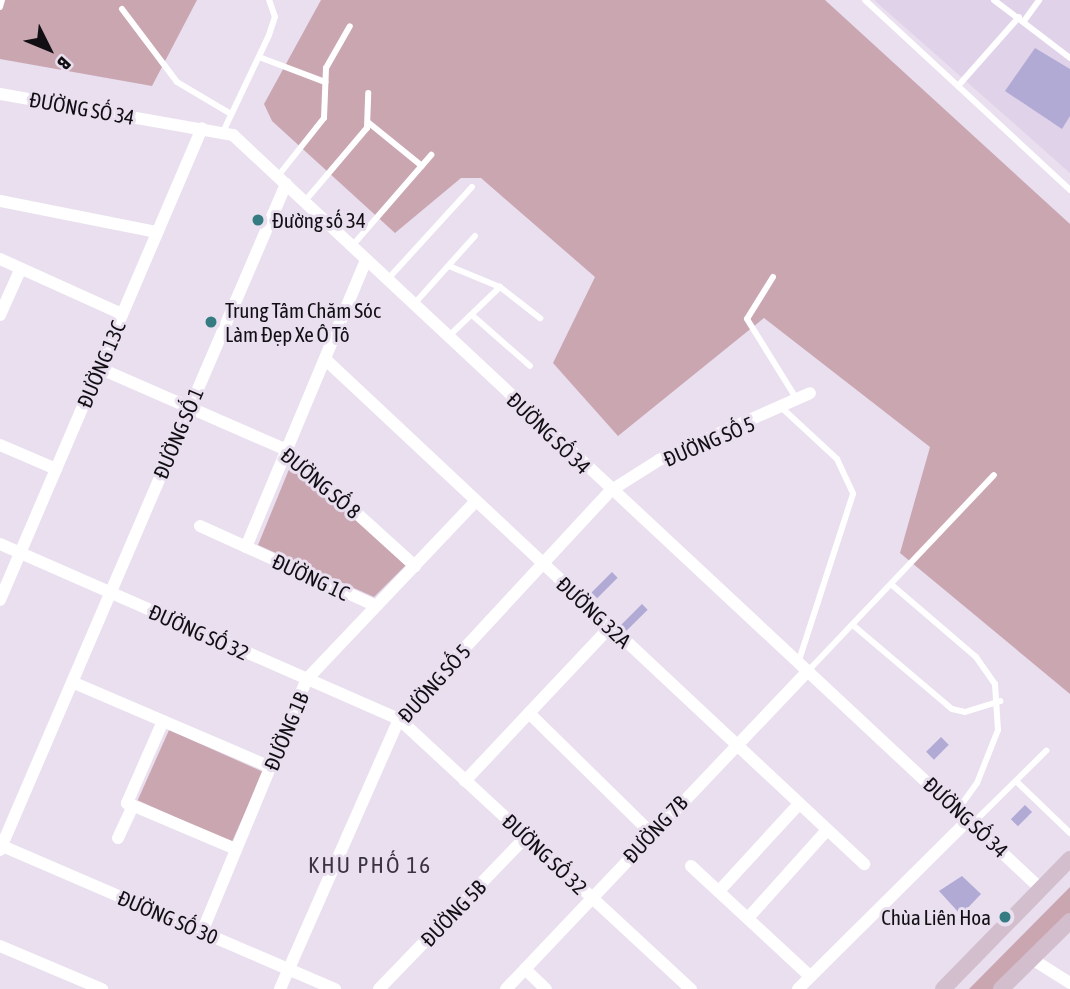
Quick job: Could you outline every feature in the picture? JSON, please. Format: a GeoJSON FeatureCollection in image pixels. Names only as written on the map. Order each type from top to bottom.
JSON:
{"type":"FeatureCollection","features":[{"type":"Feature","properties":{"kind":"main road"},"geometry":{"type":"LineString","coordinates":[[943,989],[1070,859]]}},
{"type":"Feature","properties":{"kind":"main road"},"geometry":{"type":"LineString","coordinates":[[1001,989],[1070,921]]}},
{"type":"Feature","properties":{"kind":"street","name":"ĐƯỜNG SỐ 34"},"geometry":{"type":"LineString","coordinates":[[0,94],[223,132],[305,201],[610,491],[958,808],[1041,889]]}},
{"type":"Feature","properties":{"kind":"street","name":"ĐƯỜNG 13C"},"geometry":{"type":"LineString","coordinates":[[0,600],[202,128]]}},
{"type":"Feature","properties":{"kind":"street","name":"ĐƯỜNG SỐ 1"},"geometry":{"type":"LineString","coordinates":[[1,847],[111,593],[282,180]]}},
{"type":"Feature","properties":{"kind":"street"},"geometry":{"type":"LineString","coordinates":[[0,201],[157,232]]}},
{"type":"Feature","properties":{"kind":"street"},"geometry":{"type":"LineString","coordinates":[[0,259],[122,314]]}},
{"type":"Feature","properties":{"kind":"street","name":"ĐƯỜNG 1C"},"geometry":{"type":"LineString","coordinates":[[246,547],[366,260]]}},
{"type":"Feature","properties":{"kind":"street"},"geometry":{"type":"LineString","coordinates":[[0,315],[21,268]]}},
{"type":"Feature","properties":{"kind":"street","name":"ĐƯỜNG 32A"},"geometry":{"type":"LineString","coordinates":[[325,359],[864,864]]}},
{"type":"Feature","properties":{"kind":"street","name":"ĐƯỜNG SỐ 8"},"geometry":{"type":"LineString","coordinates":[[99,368],[287,450],[415,566]]}},
{"type":"Feature","properties":{"kind":"street","name":"ĐƯỜNG SỐ 5"},"geometry":{"type":"LineString","coordinates":[[280,989],[399,719],[610,491],[659,460],[782,408],[810,393]]}},
{"type":"Feature","properties":{"kind":"street"},"geometry":{"type":"LineString","coordinates":[[0,445],[56,469]]}},
{"type":"Feature","properties":{"kind":"street","name":"ĐƯỜNG 1B"},"geometry":{"type":"LineString","coordinates":[[202,932],[307,679],[476,501]]}},
{"type":"Feature","properties":{"kind":"street","name":"ĐƯỜNG 1C"},"geometry":{"type":"LineString","coordinates":[[200,526],[376,606]]}},
{"type":"Feature","properties":{"kind":"street","name":"ĐƯỜNG SỐ 32"},"geometry":{"type":"LineString","coordinates":[[0,544],[399,719],[691,989]]}},
{"type":"Feature","properties":{"kind":"street"},"geometry":{"type":"LineString","coordinates":[[465,781],[610,627]]}},
{"type":"Feature","properties":{"kind":"street","name":"ĐƯỜNG 7B"},"geometry":{"type":"LineString","coordinates":[[506,989],[735,744],[802,668]]}},
{"type":"Feature","properties":{"kind":"street"},"geometry":{"type":"LineString","coordinates":[[72,682],[270,767]]}},
{"type":"Feature","properties":{"kind":"street"},"geometry":{"type":"LineString","coordinates":[[528,713],[651,833]]}},
{"type":"Feature","properties":{"kind":"street"},"geometry":{"type":"LineString","coordinates":[[163,721],[127,803],[236,849]]}},
{"type":"Feature","properties":{"kind":"street"},"geometry":{"type":"LineString","coordinates":[[719,891],[799,804]]}},
{"type":"Feature","properties":{"kind":"street"},"geometry":{"type":"LineString","coordinates":[[118,838],[133,806]]}},
{"type":"Feature","properties":{"kind":"street"},"geometry":{"type":"LineString","coordinates":[[798,989],[971,821]]}},
{"type":"Feature","properties":{"kind":"street"},"geometry":{"type":"LineString","coordinates":[[748,918],[827,830]]}},
{"type":"Feature","properties":{"kind":"street","name":"ĐƯỜNG 5B"},"geometry":{"type":"LineString","coordinates":[[379,989],[526,837]]}},
{"type":"Feature","properties":{"kind":"street","name":"ĐƯỜNG SỐ 30"},"geometry":{"type":"LineString","coordinates":[[1,847],[335,989]]}},
{"type":"Feature","properties":{"kind":"street"},"geometry":{"type":"LineString","coordinates":[[691,866],[811,977]]}},
{"type":"Feature","properties":{"kind":"street"},"geometry":{"type":"LineString","coordinates":[[0,946],[102,989]]}},
{"type":"Feature","properties":{"kind":"street"},"geometry":{"type":"LineString","coordinates":[[1032,959],[1070,982]]}},
{"type":"Feature","properties":{"kind":"street"},"geometry":{"type":"LineString","coordinates":[[525,969],[546,989]]}},
{"type":"Feature","properties":{"kind":"lane"},"geometry":{"type":"LineString","coordinates":[[0,7],[2,0]]}},
{"type":"Feature","properties":{"kind":"lane"},"geometry":{"type":"LineString","coordinates":[[223,132],[275,17],[269,0]]}},
{"type":"Feature","properties":{"kind":"lane"},"geometry":{"type":"LineString","coordinates":[[865,0],[1070,190]]}},
{"type":"Feature","properties":{"kind":"lane"},"geometry":{"type":"LineString","coordinates":[[994,0],[1070,58]]}},
{"type":"Feature","properties":{"kind":"lane"},"geometry":{"type":"LineString","coordinates":[[958,86],[1040,0]]}},
{"type":"Feature","properties":{"kind":"lane"},"geometry":{"type":"LineString","coordinates":[[122,9],[177,82],[231,114]]}},
{"type":"Feature","properties":{"kind":"lane"},"geometry":{"type":"LineString","coordinates":[[282,180],[324,118],[326,68],[350,26]]}},
{"type":"Feature","properties":{"kind":"lane"},"geometry":{"type":"LineString","coordinates":[[259,57],[325,82]]}},
{"type":"Feature","properties":{"kind":"lane"},"geometry":{"type":"LineString","coordinates":[[305,201],[369,122],[368,93]]}},
{"type":"Feature","properties":{"kind":"lane"},"geometry":{"type":"LineString","coordinates":[[369,122],[422,166]]}},
{"type":"Feature","properties":{"kind":"lane"},"geometry":{"type":"LineString","coordinates":[[352,246],[431,155]]}},
{"type":"Feature","properties":{"kind":"lane"},"geometry":{"type":"LineString","coordinates":[[387,280],[472,187]]}},
{"type":"Feature","properties":{"kind":"lane"},"geometry":{"type":"LineString","coordinates":[[414,305],[475,236]]}},
{"type":"Feature","properties":{"kind":"lane"},"geometry":{"type":"LineString","coordinates":[[449,266],[500,287],[540,318]]}},
{"type":"Feature","properties":{"kind":"lane"},"geometry":{"type":"LineString","coordinates":[[773,277],[747,318],[797,400]]}},
{"type":"Feature","properties":{"kind":"lane"},"geometry":{"type":"LineString","coordinates":[[448,337],[500,287]]}},
{"type":"Feature","properties":{"kind":"lane"},"geometry":{"type":"LineString","coordinates":[[472,315],[530,366]]}},
{"type":"Feature","properties":{"kind":"lane"},"geometry":{"type":"LineString","coordinates":[[782,408],[837,459],[853,494],[802,668]]}},
{"type":"Feature","properties":{"kind":"lane"},"geometry":{"type":"LineString","coordinates":[[802,668],[854,626],[994,475]]}},
{"type":"Feature","properties":{"kind":"lane"},"geometry":{"type":"LineString","coordinates":[[892,585],[976,657],[1000,701],[990,752],[958,808]]}},
{"type":"Feature","properties":{"kind":"lane"},"geometry":{"type":"LineString","coordinates":[[854,626],[952,709],[984,709],[1000,701]]}},
{"type":"Feature","properties":{"kind":"lane"},"geometry":{"type":"LineString","coordinates":[[971,821],[1046,751]]}},
{"type":"Feature","properties":{"kind":"lane"},"geometry":{"type":"LineString","coordinates":[[1016,781],[1070,833]]}},
{"type":"Feature","properties":{"kind":"shaded area"},"geometry":{"type":"Polygon","coordinates":[[[0,0],[197,0],[152,86],[0,59],[0,0]]]}},
{"type":"Feature","properties":{"kind":"shaded area"},"geometry":{"type":"Polygon","coordinates":[[[321,0],[825,0],[1070,224],[1070,694],[900,553],[930,447],[764,318],[618,436],[553,363],[595,277],[481,178],[461,178],[395,233],[272,121],[264,104],[321,0]]]}},
{"type":"Feature","properties":{"kind":"shaded area"},"geometry":{"type":"Polygon","coordinates":[[[874,0],[1070,0],[1070,173],[874,0]]]}},
{"type":"Feature","properties":{"kind":"shaded area"},"geometry":{"type":"Polygon","coordinates":[[[292,462],[406,565],[374,597],[258,545],[292,462]]]}},
{"type":"Feature","properties":{"kind":"shaded area"},"geometry":{"type":"Polygon","coordinates":[[[169,730],[263,772],[232,842],[138,800],[169,730]]]}},
{"type":"Feature","properties":{"kind":"shaded area"},"geometry":{"type":"Polygon","coordinates":[[[1070,887],[1070,914],[994,989],[969,989],[1070,887]]]}},
{"type":"Feature","properties":{"kind":"building"},"geometry":{"type":"Polygon","coordinates":[[[1035,48],[1070,69],[1070,116],[1062,129],[1005,91],[1035,48]]]}},
{"type":"Feature","properties":{"kind":"building"},"geometry":{"type":"Polygon","coordinates":[[[612,572],[618,578],[597,598],[591,593],[612,572]]]}},
{"type":"Feature","properties":{"kind":"building"},"geometry":{"type":"Polygon","coordinates":[[[642,604],[648,610],[626,631],[621,625],[642,604]]]}},
{"type":"Feature","properties":{"kind":"building"},"geometry":{"type":"Polygon","coordinates":[[[941,737],[949,745],[934,760],[926,752],[941,737]]]}},
{"type":"Feature","properties":{"kind":"building"},"geometry":{"type":"Polygon","coordinates":[[[1025,805],[1032,812],[1018,826],[1011,819],[1025,805]]]}},
{"type":"Feature","properties":{"kind":"building"},"geometry":{"type":"Polygon","coordinates":[[[962,876],[981,894],[961,915],[939,891],[962,876]]]}},
{"type":"Feature","properties":{"kind":"place","name":"Đường số 34"},"geometry":{"type":"Point","coordinates":[258,220]}},
{"type":"Feature","properties":{"kind":"place","name":"Trung Tâm Chăm Sóc Làm Đẹp Xe Ô Tô"},"geometry":{"type":"Point","coordinates":[211,322]}},
{"type":"Feature","properties":{"kind":"place","name":"Chùa Liên Hoa"},"geometry":{"type":"Point","coordinates":[1005,917]}},
{"type":"Feature","properties":{"kind":"district","name":"KHU PHỐ 16"},"geometry":{"type":"Point","coordinates":[370,865]}}]}
